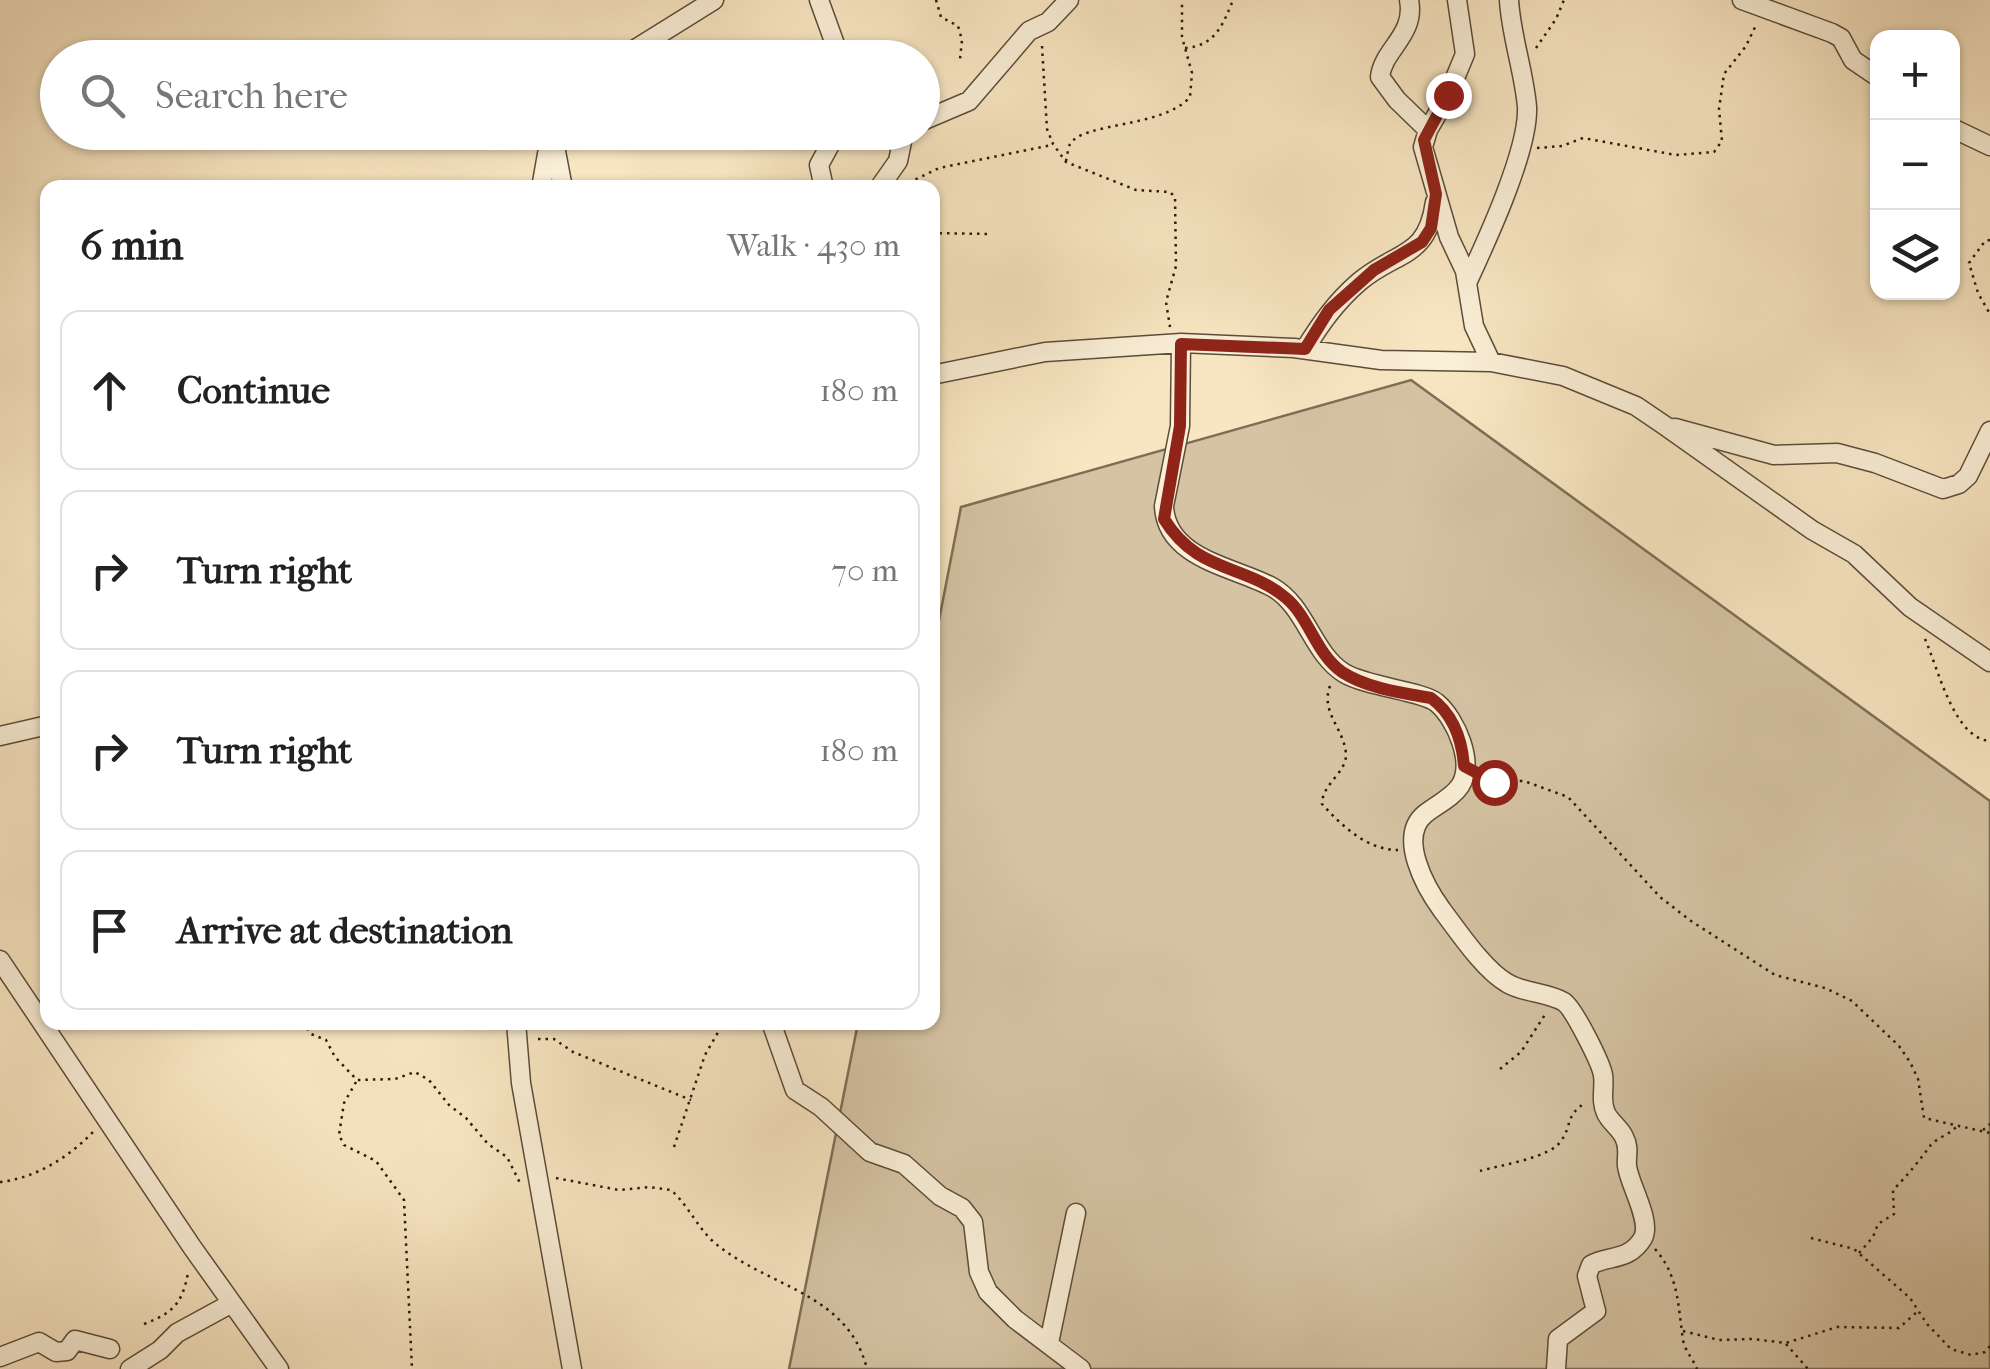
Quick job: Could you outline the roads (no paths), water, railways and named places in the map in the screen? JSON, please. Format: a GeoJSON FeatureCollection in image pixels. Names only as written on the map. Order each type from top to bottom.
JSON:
{"type":"FeatureCollection","features":[{"type":"Feature","properties":{"kind":"street"},"geometry":{"type":"LineString","coordinates":[[650,40],[714,0]]}},
{"type":"Feature","properties":{"kind":"street"},"geometry":{"type":"LineString","coordinates":[[818,0],[833,40]]}},
{"type":"Feature","properties":{"kind":"street"},"geometry":{"type":"LineString","coordinates":[[940,113],[969,101],[1027,34],[1069,0]]}},
{"type":"Feature","properties":{"kind":"street"},"geometry":{"type":"LineString","coordinates":[[1409,0],[1410,18],[1398,46],[1382,66],[1380,77],[1428,130]]}},
{"type":"Feature","properties":{"kind":"street"},"geometry":{"type":"LineString","coordinates":[[1457,0],[1465,54],[1423,147],[1467,282],[1474,326],[1491,362]]}},
{"type":"Feature","properties":{"kind":"street"},"geometry":{"type":"LineString","coordinates":[[1467,282],[1496,218],[1527,116],[1509,0]]}},
{"type":"Feature","properties":{"kind":"street"},"geometry":{"type":"LineString","coordinates":[[1742,0],[1832,32],[1841,38],[1853,60],[1870,72]]}},
{"type":"Feature","properties":{"kind":"street"},"geometry":{"type":"LineString","coordinates":[[1960,132],[1990,146]]}},
{"type":"Feature","properties":{"kind":"street"},"geometry":{"type":"LineString","coordinates":[[543,180],[551,150]]}},
{"type":"Feature","properties":{"kind":"street"},"geometry":{"type":"LineString","coordinates":[[557,150],[562,180]]}},
{"type":"Feature","properties":{"kind":"street"},"geometry":{"type":"LineString","coordinates":[[822,180],[819,165],[827,150]]}},
{"type":"Feature","properties":{"kind":"street"},"geometry":{"type":"LineString","coordinates":[[885,180],[898,161],[900,150]]}},
{"type":"Feature","properties":{"kind":"street"},"geometry":{"type":"LineString","coordinates":[[1305,349],[1329,310],[1355,285],[1422,242],[1431,228],[1436,194]]}},
{"type":"Feature","properties":{"kind":"street"},"geometry":{"type":"LineString","coordinates":[[1177,344],[1180,426],[1164,519],[1193,552],[1272,588],[1290,601],[1330,660],[1356,679],[1431,698],[1438,704],[1458,735],[1464,766],[1459,788],[1422,816],[1414,833],[1414,848],[1429,889],[1492,972],[1510,985],[1564,1002],[1576,1017],[1601,1068],[1604,1110],[1624,1136],[1629,1150],[1626,1162],[1645,1222],[1643,1238],[1623,1256],[1592,1265],[1587,1276],[1596,1310],[1558,1339],[1556,1369]]}},
{"type":"Feature","properties":{"kind":"street"},"geometry":{"type":"LineString","coordinates":[[940,373],[1044,352],[1177,344],[1305,349],[1381,360],[1491,362],[1564,376],[1636,406],[1812,530],[1854,554],[1910,607],[1990,662]]}},
{"type":"Feature","properties":{"kind":"street"},"geometry":{"type":"LineString","coordinates":[[1664,425],[1774,455],[1824,452],[1850,456],[1943,489],[1968,476],[1990,432]]}},
{"type":"Feature","properties":{"kind":"street"},"geometry":{"type":"LineString","coordinates":[[0,736],[40,727]]}},
{"type":"Feature","properties":{"kind":"street"},"geometry":{"type":"LineString","coordinates":[[0,960],[40,1019]]}},
{"type":"Feature","properties":{"kind":"street"},"geometry":{"type":"LineString","coordinates":[[48,1030],[278,1369]]}},
{"type":"Feature","properties":{"kind":"street"},"geometry":{"type":"LineString","coordinates":[[775,1030],[795,1090],[821,1107],[870,1152],[904,1164],[931,1190],[962,1208],[974,1222],[979,1272],[988,1292],[1015,1320],[1081,1369]]}},
{"type":"Feature","properties":{"kind":"street"},"geometry":{"type":"LineString","coordinates":[[516,1031],[572,1369]]}},
{"type":"Feature","properties":{"kind":"street"},"geometry":{"type":"LineString","coordinates":[[1049,1343],[1076,1213]]}},
{"type":"Feature","properties":{"kind":"street"},"geometry":{"type":"LineString","coordinates":[[141,1366],[177,1333],[232,1304]]}},
{"type":"Feature","properties":{"kind":"street"},"geometry":{"type":"LineString","coordinates":[[0,1357],[38,1342],[60,1352],[67,1351],[74,1340],[110,1349]]}}]}
